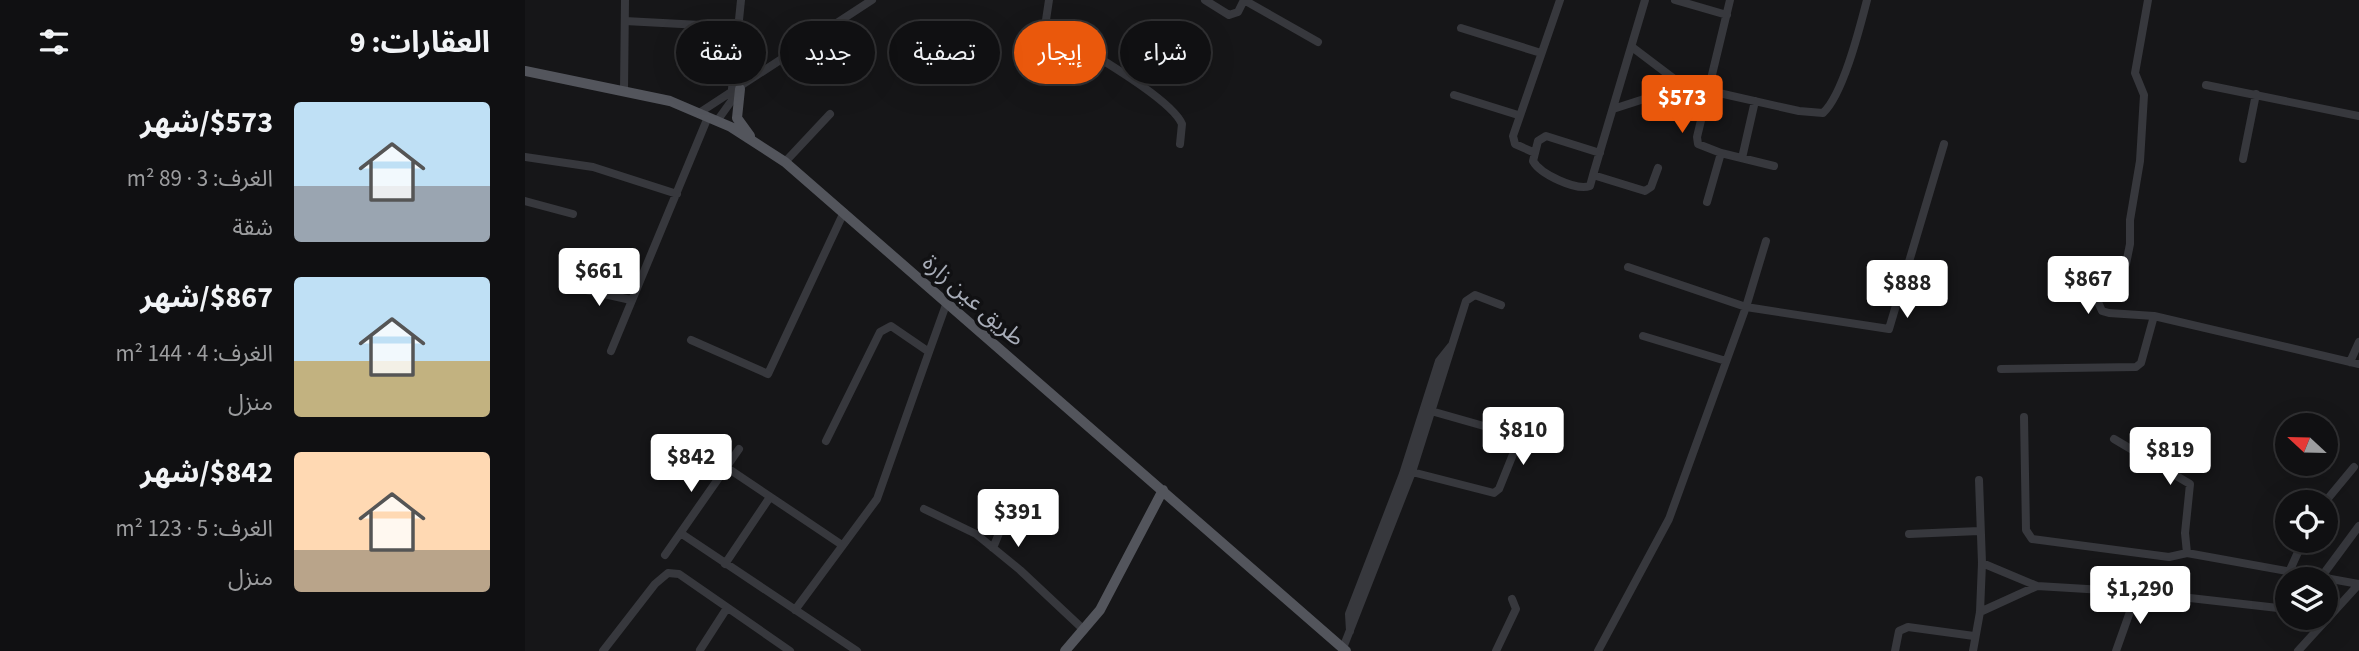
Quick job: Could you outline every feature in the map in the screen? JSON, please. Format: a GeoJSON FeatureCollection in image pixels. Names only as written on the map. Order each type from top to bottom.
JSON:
{"type":"FeatureCollection","features":[{"type":"Feature","properties":{"kind":"main road","name":"طريق عين زارة"},"geometry":{"type":"LineString","coordinates":[[525,71],[670,101],[755,141],[785,162],[1345,650]]}},
{"type":"Feature","properties":{"kind":"main road"},"geometry":{"type":"LineString","coordinates":[[739,87],[737,118],[755,141]]}},
{"type":"Feature","properties":{"kind":"main road"},"geometry":{"type":"LineString","coordinates":[[1065,651],[1084,630],[1108,595],[1163,490]]}},
{"type":"Feature","properties":{"kind":"street"},"geometry":{"type":"LineString","coordinates":[[624,90],[625,0]]}},
{"type":"Feature","properties":{"kind":"street"},"geometry":{"type":"LineString","coordinates":[[739,21],[741,0]]}},
{"type":"Feature","properties":{"kind":"street"},"geometry":{"type":"LineString","coordinates":[[611,351],[708,117],[739,87],[872,0]]}},
{"type":"Feature","properties":{"kind":"street"},"geometry":{"type":"LineString","coordinates":[[1049,0],[1046,20],[1051,28],[1139,84],[1173,110],[1182,124],[1180,144]]}},
{"type":"Feature","properties":{"kind":"street"},"geometry":{"type":"LineString","coordinates":[[1205,0],[1229,15],[1238,12],[1244,0],[1318,42]]}},
{"type":"Feature","properties":{"kind":"street"},"geometry":{"type":"LineString","coordinates":[[1535,153],[1512,141],[1518,115],[1560,0]]}},
{"type":"Feature","properties":{"kind":"street"},"geometry":{"type":"LineString","coordinates":[[1600,152],[1546,136],[1538,141],[1533,161],[1540,171],[1581,187],[1590,186],[1645,0]]}},
{"type":"Feature","properties":{"kind":"street"},"geometry":{"type":"LineString","coordinates":[[1675,0],[1727,16]]}},
{"type":"Feature","properties":{"kind":"street"},"geometry":{"type":"LineString","coordinates":[[1730,0],[1710,91],[1696,137],[1698,144],[1721,153],[1774,166]]}},
{"type":"Feature","properties":{"kind":"street"},"geometry":{"type":"LineString","coordinates":[[2148,0],[2135,72],[2144,95],[2140,161],[2130,220],[2130,244],[2126,264],[2102,289],[2098,302],[2102,311],[2154,316],[2354,363],[2359,342]]}},
{"type":"Feature","properties":{"kind":"street"},"geometry":{"type":"LineString","coordinates":[[1710,91],[1817,115],[1823,113],[1831,103],[1853,48],[1865,1]]}},
{"type":"Feature","properties":{"kind":"street"},"geometry":{"type":"LineString","coordinates":[[625,20],[676,23]]}},
{"type":"Feature","properties":{"kind":"street"},"geometry":{"type":"LineString","coordinates":[[1461,28],[1541,52]]}},
{"type":"Feature","properties":{"kind":"street"},"geometry":{"type":"LineString","coordinates":[[1632,47],[1706,103]]}},
{"type":"Feature","properties":{"kind":"street"},"geometry":{"type":"LineString","coordinates":[[708,117],[739,84]]}},
{"type":"Feature","properties":{"kind":"street"},"geometry":{"type":"LineString","coordinates":[[2206,85],[2359,116]]}},
{"type":"Feature","properties":{"kind":"street"},"geometry":{"type":"LineString","coordinates":[[1613,109],[1675,89],[1689,91]]}},
{"type":"Feature","properties":{"kind":"street"},"geometry":{"type":"LineString","coordinates":[[2243,159],[2256,94]]}},
{"type":"Feature","properties":{"kind":"street"},"geometry":{"type":"LineString","coordinates":[[1454,95],[1518,115]]}},
{"type":"Feature","properties":{"kind":"street"},"geometry":{"type":"LineString","coordinates":[[1742,158],[1755,101]]}},
{"type":"Feature","properties":{"kind":"street"},"geometry":{"type":"LineString","coordinates":[[785,162],[830,114]]}},
{"type":"Feature","properties":{"kind":"street"},"geometry":{"type":"LineString","coordinates":[[1628,267],[1746,307],[1889,329],[1944,145]]}},
{"type":"Feature","properties":{"kind":"street"},"geometry":{"type":"LineString","coordinates":[[1707,202],[1721,153]]}},
{"type":"Feature","properties":{"kind":"street"},"geometry":{"type":"LineString","coordinates":[[525,157],[593,167],[677,194]]}},
{"type":"Feature","properties":{"kind":"street"},"geometry":{"type":"LineString","coordinates":[[1593,175],[1646,191],[1651,187],[1658,168]]}},
{"type":"Feature","properties":{"kind":"street"},"geometry":{"type":"LineString","coordinates":[[525,201],[573,214]]}},
{"type":"Feature","properties":{"kind":"street"},"geometry":{"type":"LineString","coordinates":[[691,340],[768,374],[844,212]]}},
{"type":"Feature","properties":{"kind":"street"},"geometry":{"type":"LineString","coordinates":[[1598,651],[1669,519],[1746,307],[1766,241]]}},
{"type":"Feature","properties":{"kind":"street"},"geometry":{"type":"LineString","coordinates":[[573,287],[631,300]]}},
{"type":"Feature","properties":{"kind":"street"},"geometry":{"type":"LineString","coordinates":[[1345,650],[1412,472],[1469,297],[1475,295],[1501,305]]}},
{"type":"Feature","properties":{"kind":"street"},"geometry":{"type":"LineString","coordinates":[[795,610],[877,499],[947,302]]}},
{"type":"Feature","properties":{"kind":"street"},"geometry":{"type":"LineString","coordinates":[[2001,369],[2136,366],[2141,363],[2154,316]]}},
{"type":"Feature","properties":{"kind":"street"},"geometry":{"type":"LineString","coordinates":[[826,441],[874,343],[886,326],[891,326],[929,352]]}},
{"type":"Feature","properties":{"kind":"street"},"geometry":{"type":"LineString","coordinates":[[1643,335],[1726,361]]}},
{"type":"Feature","properties":{"kind":"street"},"geometry":{"type":"LineString","coordinates":[[1350,631],[1349,614],[1403,474],[1439,361],[1452,345]]}},
{"type":"Feature","properties":{"kind":"street"},"geometry":{"type":"LineString","coordinates":[[1431,411],[1519,436]]}},
{"type":"Feature","properties":{"kind":"street"},"geometry":{"type":"LineString","coordinates":[[2025,417],[2026,530],[2032,539],[2169,557],[2187,553],[2275,569]]}},
{"type":"Feature","properties":{"kind":"street"},"geometry":{"type":"LineString","coordinates":[[1412,472],[1494,493],[1499,489],[1526,422]]}},
{"type":"Feature","properties":{"kind":"street"},"geometry":{"type":"LineString","coordinates":[[2114,439],[2190,484],[2185,533],[2187,553]]}},
{"type":"Feature","properties":{"kind":"street"},"geometry":{"type":"LineString","coordinates":[[665,555],[739,449]]}},
{"type":"Feature","properties":{"kind":"street"},"geometry":{"type":"LineString","coordinates":[[726,467],[842,545]]}},
{"type":"Feature","properties":{"kind":"street"},"geometry":{"type":"LineString","coordinates":[[2335,490],[2354,467]]}},
{"type":"Feature","properties":{"kind":"street"},"geometry":{"type":"LineString","coordinates":[[1973,651],[1980,612],[1982,563],[1979,480]]}},
{"type":"Feature","properties":{"kind":"street"},"geometry":{"type":"LineString","coordinates":[[725,564],[770,497]]}},
{"type":"Feature","properties":{"kind":"street"},"geometry":{"type":"LineString","coordinates":[[993,548],[1010,506]]}},
{"type":"Feature","properties":{"kind":"street"},"geometry":{"type":"LineString","coordinates":[[924,509],[966,527],[1084,630]]}},
{"type":"Feature","properties":{"kind":"street"},"geometry":{"type":"LineString","coordinates":[[2329,567],[2359,526]]}},
{"type":"Feature","properties":{"kind":"street"},"geometry":{"type":"LineString","coordinates":[[1909,534],[1979,531]]}},
{"type":"Feature","properties":{"kind":"street"},"geometry":{"type":"LineString","coordinates":[[682,534],[857,651]]}},
{"type":"Feature","properties":{"kind":"street"},"geometry":{"type":"LineString","coordinates":[[1982,563],[2037,586],[2137,592],[2275,608]]}},
{"type":"Feature","properties":{"kind":"street"},"geometry":{"type":"LineString","coordinates":[[603,651],[655,584],[668,573],[679,574],[790,651]]}},
{"type":"Feature","properties":{"kind":"street"},"geometry":{"type":"LineString","coordinates":[[2338,579],[2359,584]]}},
{"type":"Feature","properties":{"kind":"street"},"geometry":{"type":"LineString","coordinates":[[2338,606],[2359,584]]}},
{"type":"Feature","properties":{"kind":"street"},"geometry":{"type":"LineString","coordinates":[[1980,612],[2037,586]]}},
{"type":"Feature","properties":{"kind":"street"},"geometry":{"type":"LineString","coordinates":[[2116,651],[2137,592]]}},
{"type":"Feature","properties":{"kind":"street"},"geometry":{"type":"LineString","coordinates":[[1496,651],[1516,609],[1512,599]]}},
{"type":"Feature","properties":{"kind":"street"},"geometry":{"type":"LineString","coordinates":[[700,650],[727,608]]}},
{"type":"Feature","properties":{"kind":"street"},"geometry":{"type":"LineString","coordinates":[[1895,651],[1899,631],[1908,627],[1974,636]]}},
{"type":"Feature","properties":{"kind":"street"},"geometry":{"type":"LineString","coordinates":[[2298,651],[2316,630]]}}]}
